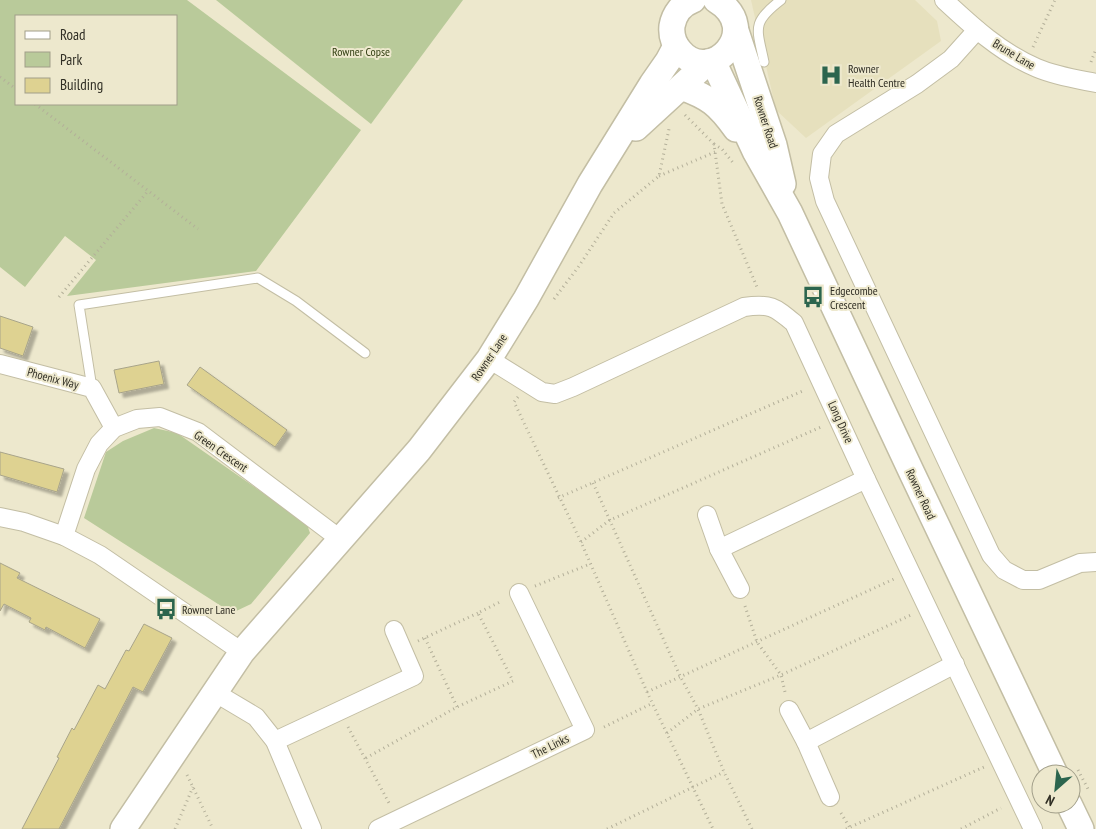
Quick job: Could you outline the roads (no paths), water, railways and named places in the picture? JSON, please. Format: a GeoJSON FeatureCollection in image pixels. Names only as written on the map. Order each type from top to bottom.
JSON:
{"type":"FeatureCollection","features":[{"type":"Feature","properties":{"kind":"main road","name":"Rowner Road"},"geometry":{"type":"LineString","coordinates":[[722,2],[731,12],[735,22],[736,32],[774,145],[790,213]]}},
{"type":"Feature","properties":{"kind":"main road"},"geometry":{"type":"LineString","coordinates":[[683,3],[674,17],[672,27],[676,46],[690,58],[698,61],[710,61]]}},
{"type":"Feature","properties":{"kind":"main road","name":"Rowner Lane"},"geometry":{"type":"LineString","coordinates":[[610,152],[668,97],[681,99],[710,61],[730,50],[736,32]]}},
{"type":"Feature","properties":{"kind":"main road","name":"Rowner Lane"},"geometry":{"type":"LineString","coordinates":[[122,829],[242,652],[419,450],[489,359],[526,299],[590,184],[676,46]]}},
{"type":"Feature","properties":{"kind":"main road","name":"Rowner Road"},"geometry":{"type":"LineString","coordinates":[[710,61],[755,151],[790,213],[1050,764]]}},
{"type":"Feature","properties":{"kind":"main road"},"geometry":{"type":"LineString","coordinates":[[681,99],[702,95],[722,109],[755,151]]}},
{"type":"Feature","properties":{"kind":"main road"},"geometry":{"type":"LineString","coordinates":[[1074,814],[1081,829]]}},
{"type":"Feature","properties":{"kind":"street","name":"Brune Lane"},"geometry":{"type":"LineString","coordinates":[[944,0],[976,30],[1001,48],[1035,67],[1064,77],[1096,83]]}},
{"type":"Feature","properties":{"kind":"street"},"geometry":{"type":"LineString","coordinates":[[976,30],[951,59],[917,84],[836,134],[822,154],[818,178],[825,202],[991,555],[1004,570],[1022,580],[1039,580],[1080,563],[1096,562]]}},
{"type":"Feature","properties":{"kind":"street","name":"Long Drive"},"geometry":{"type":"LineString","coordinates":[[489,359],[528,385],[542,392],[555,394],[744,307],[763,304],[780,311],[794,323],[866,479],[1033,829]]}},
{"type":"Feature","properties":{"kind":"street","name":"Phoenix Way"},"geometry":{"type":"LineString","coordinates":[[0,364],[92,388],[114,428]]}},
{"type":"Feature","properties":{"kind":"street","name":"Green Crescent"},"geometry":{"type":"LineString","coordinates":[[64,536],[86,469],[99,444],[114,428],[137,419],[160,417],[198,432],[340,539]]}},
{"type":"Feature","properties":{"kind":"street"},"geometry":{"type":"LineString","coordinates":[[719,549],[866,479]]}},
{"type":"Feature","properties":{"kind":"street"},"geometry":{"type":"LineString","coordinates":[[707,515],[719,549],[740,589]]}},
{"type":"Feature","properties":{"kind":"street"},"geometry":{"type":"LineString","coordinates":[[0,517],[24,522],[64,536],[100,555],[242,652]]}},
{"type":"Feature","properties":{"kind":"street","name":"The Links"},"geometry":{"type":"LineString","coordinates":[[378,829],[584,730],[519,593]]}},
{"type":"Feature","properties":{"kind":"street"},"geometry":{"type":"LineString","coordinates":[[275,741],[414,676],[394,630]]}},
{"type":"Feature","properties":{"kind":"street"},"geometry":{"type":"LineString","coordinates":[[806,742],[955,664]]}},
{"type":"Feature","properties":{"kind":"street"},"geometry":{"type":"LineString","coordinates":[[214,692],[256,717],[275,741],[312,829]]}},
{"type":"Feature","properties":{"kind":"street"},"geometry":{"type":"LineString","coordinates":[[789,710],[806,742],[830,796]]}},
{"type":"Feature","properties":{"kind":"lane"},"geometry":{"type":"LineString","coordinates":[[764,62],[758,32],[760,21],[767,11],[781,0]]}},
{"type":"Feature","properties":{"kind":"lane"},"geometry":{"type":"LineString","coordinates":[[92,388],[79,305],[258,278],[296,301],[365,354]]}},
{"type":"Feature","properties":{"kind":"place","name":"Rowner Health Centre"},"geometry":{"type":"Point","coordinates":[831,75]}},
{"type":"Feature","properties":{"kind":"place","name":"Edgecombe Crescent"},"geometry":{"type":"Point","coordinates":[813,297]}},
{"type":"Feature","properties":{"kind":"place","name":"Rowner Lane"},"geometry":{"type":"Point","coordinates":[166,609]}},
{"type":"Feature","properties":{"kind":"park label","name":"Rowner Copse"},"geometry":{"type":"Point","coordinates":[361,51]}}]}
